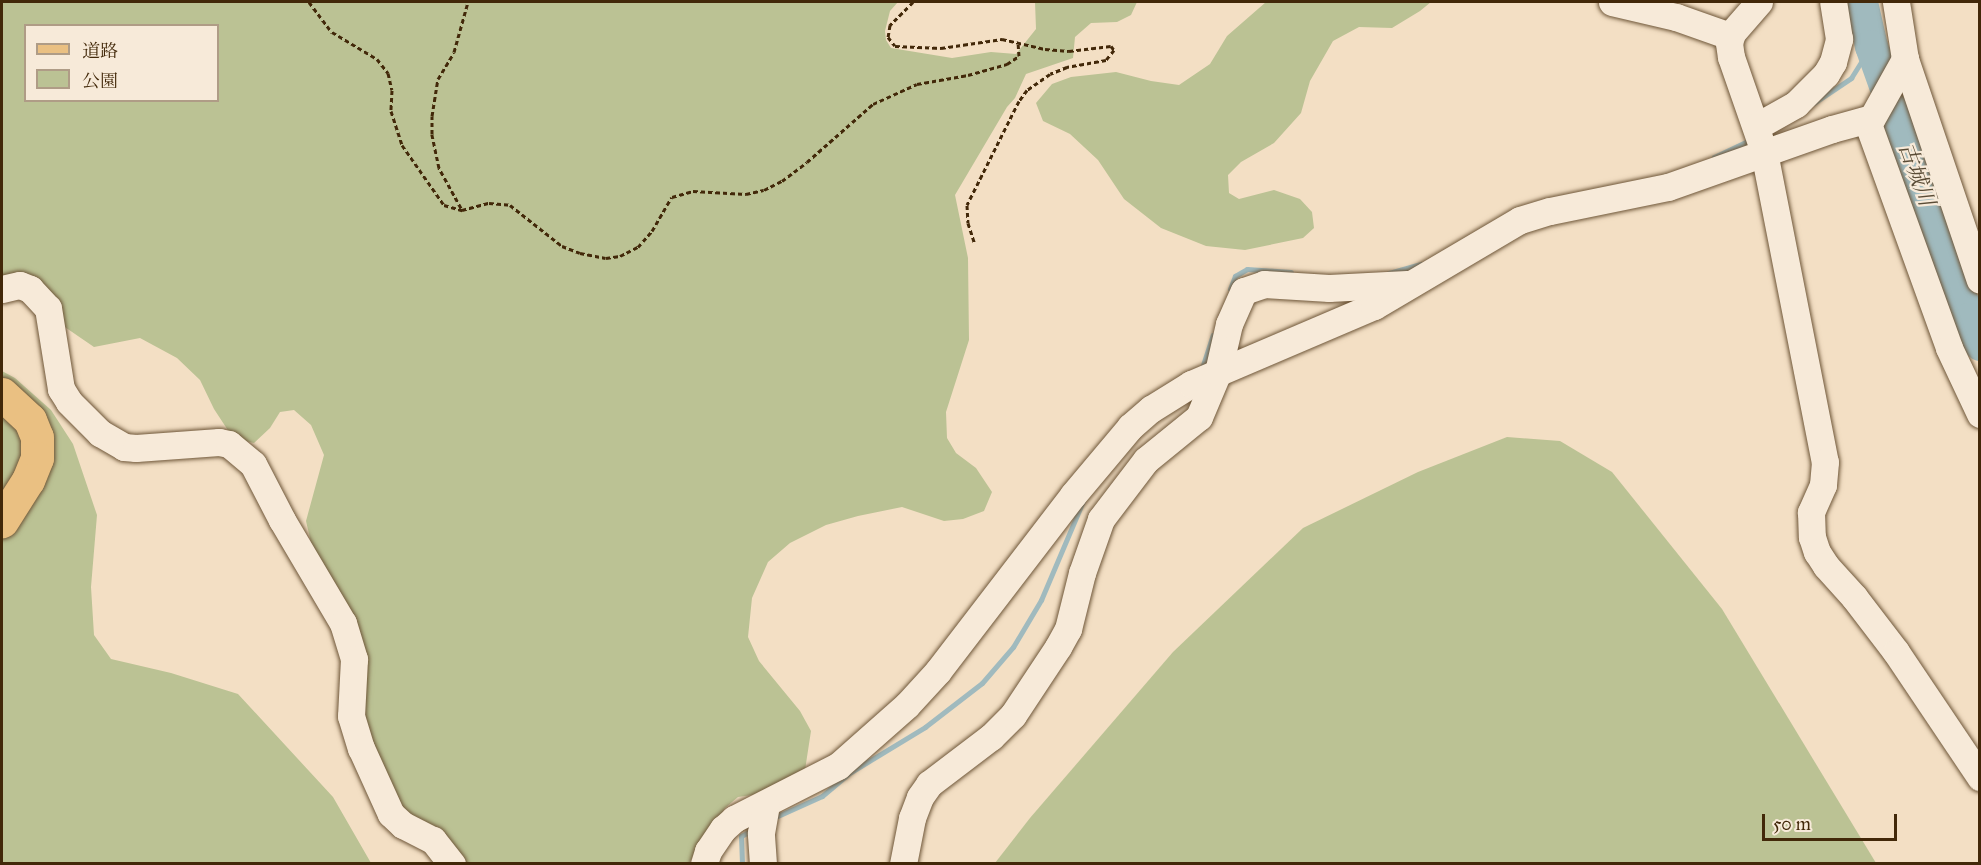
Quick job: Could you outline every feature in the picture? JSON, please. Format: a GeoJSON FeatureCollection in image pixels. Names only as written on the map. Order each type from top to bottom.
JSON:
{"type":"FeatureCollection","features":[{"type":"Feature","properties":{"kind":"main road"},"geometry":{"type":"LineString","coordinates":[[2,394],[30,420],[37,437],[37,458],[28,480],[2,521]]}},
{"type":"Feature","properties":{"kind":"street"},"geometry":{"type":"LineString","coordinates":[[1619,2],[1694,23],[1730,36]]}},
{"type":"Feature","properties":{"kind":"street"},"geometry":{"type":"LineString","coordinates":[[1759,2],[1730,36],[1731,57],[1761,138],[1825,462],[1823,485],[1811,512],[1810,523],[1817,552],[1896,652],[1980,777]]}},
{"type":"Feature","properties":{"kind":"street"},"geometry":{"type":"LineString","coordinates":[[704,864],[708,851],[723,829],[734,819],[766,805],[838,766],[907,705],[938,671],[1073,495],[1130,427],[1178,390],[1374,306],[1520,220],[1550,211],[1668,187],[1761,138],[1826,74],[1833,62],[1839,39],[1833,2]]}},
{"type":"Feature","properties":{"kind":"street"},"geometry":{"type":"LineString","coordinates":[[1896,2],[1903,63],[1980,280]]}},
{"type":"Feature","properties":{"kind":"street"},"geometry":{"type":"LineString","coordinates":[[1761,138],[1872,118],[1903,63]]}},
{"type":"Feature","properties":{"kind":"street"},"geometry":{"type":"LineString","coordinates":[[1872,118],[1949,348],[1980,414]]}},
{"type":"Feature","properties":{"kind":"street"},"geometry":{"type":"LineString","coordinates":[[903,864],[912,818],[920,797],[929,784],[991,737],[1013,715],[1068,629],[1082,573],[1101,519],[1146,460],[1198,417],[1206,378],[1239,297],[1250,287],[1264,284],[1329,288],[1415,283]]}},
{"type":"Feature","properties":{"kind":"street"},"geometry":{"type":"LineString","coordinates":[[2,289],[20,285],[30,289],[48,308],[62,389],[69,402],[100,433],[124,447],[229,444],[253,464],[282,520],[343,623],[354,659],[351,716],[362,748],[391,814],[403,825],[433,840],[452,864]]}},
{"type":"Feature","properties":{"kind":"street"},"geometry":{"type":"LineString","coordinates":[[763,864],[761,833],[766,805]]}},
{"type":"Feature","properties":{"kind":"path"},"geometry":{"type":"LineString","coordinates":[[309,2],[332,32],[382,65],[391,82],[391,111],[402,145],[444,206],[462,210],[495,203],[510,205],[562,246],[592,256],[620,256],[638,247],[646,239],[672,197],[693,191],[746,194],[764,190],[782,182],[873,104],[917,84],[968,75],[1007,64],[1018,56],[1018,41]]}},
{"type":"Feature","properties":{"kind":"path"},"geometry":{"type":"LineString","coordinates":[[462,210],[439,168],[432,134],[432,116],[438,79],[454,52],[468,2]]}},
{"type":"Feature","properties":{"kind":"path"},"geometry":{"type":"LineString","coordinates":[[913,2],[890,25],[888,37],[895,46],[941,48],[1002,39],[1045,49],[1069,51],[1111,46],[1114,53],[1106,60],[1067,67],[1050,74],[1032,86],[1019,101],[967,205],[968,223],[975,244]]}},
{"type":"Feature","properties":{"kind":"green space"},"geometry":{"type":"Polygon","coordinates":[[[2,2],[898,2],[890,11],[885,31],[886,40],[891,48],[952,58],[991,52],[1016,54],[1036,29],[1035,2],[1137,2],[1131,15],[1117,22],[1091,23],[1075,37],[1073,58],[1026,74],[1015,98],[1007,107],[955,195],[968,258],[969,340],[946,412],[947,438],[956,453],[976,468],[992,492],[984,511],[963,519],[944,521],[902,507],[858,516],[826,525],[790,543],[768,562],[752,598],[748,637],[759,661],[800,711],[811,731],[805,770],[772,792],[738,797],[725,808],[689,863],[461,863],[396,808],[371,754],[315,560],[306,521],[324,455],[311,425],[294,410],[280,412],[270,428],[254,443],[233,438],[214,409],[200,380],[177,358],[140,338],[94,347],[2,284],[2,2]]]}},
{"type":"Feature","properties":{"kind":"green space"},"geometry":{"type":"Polygon","coordinates":[[[1266,2],[1431,2],[1392,28],[1359,27],[1333,41],[1310,81],[1301,113],[1274,143],[1241,162],[1228,175],[1229,193],[1239,199],[1274,190],[1300,199],[1312,212],[1314,228],[1303,238],[1245,250],[1206,246],[1161,228],[1124,199],[1098,160],[1070,134],[1043,121],[1036,103],[1052,84],[1071,77],[1116,72],[1179,85],[1210,64],[1227,36],[1266,2]]]}},
{"type":"Feature","properties":{"kind":"green space"},"geometry":{"type":"Polygon","coordinates":[[[2,371],[15,378],[51,410],[73,444],[97,515],[91,587],[94,635],[111,659],[171,673],[238,694],[333,797],[371,863],[2,863],[2,371]]]}},
{"type":"Feature","properties":{"kind":"green space"},"geometry":{"type":"Polygon","coordinates":[[[1507,437],[1560,441],[1612,472],[1722,609],[1876,863],[995,863],[1030,818],[1173,652],[1303,528],[1418,472],[1507,437]]]}},
{"type":"Feature","properties":{"kind":"waterway","name":"古城川"},"geometry":{"type":"LineString","coordinates":[[1861,2],[1871,46],[1968,319],[1980,344]]}},
{"type":"Feature","properties":{"kind":"waterway"},"geometry":{"type":"LineString","coordinates":[[1814,103],[1851,78],[1871,46]]}},
{"type":"Feature","properties":{"kind":"waterway"},"geometry":{"type":"LineString","coordinates":[[1714,157],[1752,139]]}},
{"type":"Feature","properties":{"kind":"waterway"},"geometry":{"type":"LineString","coordinates":[[1389,273],[1421,264]]}},
{"type":"Feature","properties":{"kind":"waterway"},"geometry":{"type":"LineString","coordinates":[[1230,289],[1235,276],[1247,269],[1291,272]]}},
{"type":"Feature","properties":{"kind":"waterway"},"geometry":{"type":"LineString","coordinates":[[1202,368],[1213,335]]}},
{"type":"Feature","properties":{"kind":"waterway"},"geometry":{"type":"LineString","coordinates":[[771,819],[822,796],[851,772],[925,727],[982,683],[1013,647],[1041,600],[1083,501]]}},
{"type":"Feature","properties":{"kind":"waterway"},"geometry":{"type":"LineString","coordinates":[[742,864],[741,836],[753,830]]}}]}
